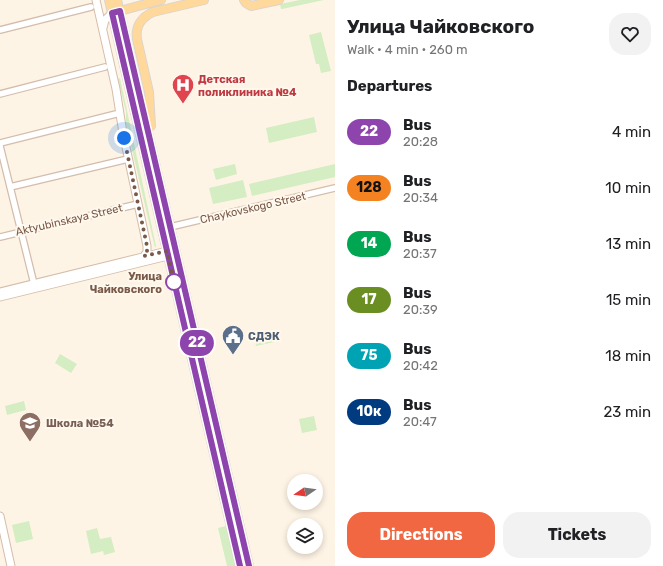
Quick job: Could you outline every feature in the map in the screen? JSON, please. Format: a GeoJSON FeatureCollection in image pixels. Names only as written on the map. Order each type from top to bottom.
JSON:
{"type":"FeatureCollection","features":[{"type":"Feature","properties":{"kind":"main road"},"geometry":{"type":"LineString","coordinates":[[96,0],[116,89],[128,159],[147,246],[147,252],[144,256]]}},
{"type":"Feature","properties":{"kind":"main road"},"geometry":{"type":"LineString","coordinates":[[108,0],[116,12],[152,148],[249,566]]}},
{"type":"Feature","properties":{"kind":"main road"},"geometry":{"type":"LineString","coordinates":[[117,0],[116,12],[167,254],[240,566]]}},
{"type":"Feature","properties":{"kind":"main road"},"geometry":{"type":"LineString","coordinates":[[103,29],[105,20],[116,12],[161,0]]}},
{"type":"Feature","properties":{"kind":"main road"},"geometry":{"type":"LineString","coordinates":[[152,148],[149,92],[136,35],[137,28],[143,19],[151,13],[204,0]]}},
{"type":"Feature","properties":{"kind":"main road"},"geometry":{"type":"LineString","coordinates":[[244,0],[251,6],[279,0]]}},
{"type":"Feature","properties":{"kind":"main road"},"geometry":{"type":"LineString","coordinates":[[0,297],[176,251]]}},
{"type":"Feature","properties":{"kind":"main road"},"geometry":{"type":"LineString","coordinates":[[0,292],[144,256],[167,254]]}},
{"type":"Feature","properties":{"kind":"main road"},"geometry":{"type":"LineString","coordinates":[[0,520],[12,566]]}},
{"type":"Feature","properties":{"kind":"street"},"geometry":{"type":"LineString","coordinates":[[0,30],[91,7]]}},
{"type":"Feature","properties":{"kind":"street"},"geometry":{"type":"LineString","coordinates":[[0,94],[105,67]]}},
{"type":"Feature","properties":{"kind":"street"},"geometry":{"type":"LineString","coordinates":[[0,142],[120,113]]}},
{"type":"Feature","properties":{"kind":"street"},"geometry":{"type":"LineString","coordinates":[[0,146],[34,284]]}},
{"type":"Feature","properties":{"kind":"street"},"geometry":{"type":"LineString","coordinates":[[10,187],[128,159]]}},
{"type":"Feature","properties":{"kind":"street","name":"Chaykovskogo Street"},"geometry":{"type":"LineString","coordinates":[[170,227],[335,188]]}},
{"type":"Feature","properties":{"kind":"street","name":"Aktyubinskaya Street"},"geometry":{"type":"LineString","coordinates":[[0,237],[138,204]]}},
{"type":"Feature","properties":{"kind":"green space"},"geometry":{"type":"Polygon","coordinates":[[[300,0],[324,0],[281,9],[280,4],[300,0]]]}},
{"type":"Feature","properties":{"kind":"green space"},"geometry":{"type":"Polygon","coordinates":[[[321,32],[331,71],[321,73],[319,64],[316,64],[309,35],[321,32]]]}},
{"type":"Feature","properties":{"kind":"green space"},"geometry":{"type":"Polygon","coordinates":[[[120,78],[156,246],[155,248],[126,124],[126,112],[118,79],[120,78]]]}},
{"type":"Feature","properties":{"kind":"green space"},"geometry":{"type":"Polygon","coordinates":[[[314,117],[317,132],[269,143],[266,128],[314,117]]]}},
{"type":"Feature","properties":{"kind":"green space"},"geometry":{"type":"Polygon","coordinates":[[[235,164],[237,174],[216,180],[213,169],[235,164]]]}},
{"type":"Feature","properties":{"kind":"green space"},"geometry":{"type":"Polygon","coordinates":[[[335,164],[335,177],[252,196],[249,184],[335,164]]]}},
{"type":"Feature","properties":{"kind":"green space"},"geometry":{"type":"Polygon","coordinates":[[[243,180],[247,197],[213,204],[209,188],[243,180]]]}},
{"type":"Feature","properties":{"kind":"green space"},"geometry":{"type":"Polygon","coordinates":[[[271,332],[274,342],[256,346],[254,336],[271,332]]]}},
{"type":"Feature","properties":{"kind":"green space"},"geometry":{"type":"Polygon","coordinates":[[[60,354],[77,364],[71,373],[55,363],[60,354]]]}},
{"type":"Feature","properties":{"kind":"green space"},"geometry":{"type":"Polygon","coordinates":[[[24,401],[26,410],[7,415],[5,406],[24,401]]]}},
{"type":"Feature","properties":{"kind":"green space"},"geometry":{"type":"Polygon","coordinates":[[[314,416],[317,430],[302,433],[299,419],[314,416]]]}},
{"type":"Feature","properties":{"kind":"green space"},"geometry":{"type":"Polygon","coordinates":[[[29,521],[33,539],[16,543],[12,525],[29,521]]]}},
{"type":"Feature","properties":{"kind":"green space"},"geometry":{"type":"Polygon","coordinates":[[[226,526],[236,566],[227,566],[218,528],[226,526]]]}},
{"type":"Feature","properties":{"kind":"green space"},"geometry":{"type":"Polygon","coordinates":[[[97,528],[100,539],[111,537],[115,552],[104,555],[103,551],[91,554],[86,531],[97,528]]]}},
{"type":"Feature","properties":{"kind":"bus line","name":"22"},"geometry":{"type":"LineString","coordinates":[[240,566],[112,13],[120,11],[249,566]]}},
{"type":"Feature","properties":{"kind":"place","name":"Детская поликлиника №4"},"geometry":{"type":"Point","coordinates":[183,104]}},
{"type":"Feature","properties":{"kind":"place","name":"Улица Чайковского"},"geometry":{"type":"Point","coordinates":[174,282]}},
{"type":"Feature","properties":{"kind":"place","name":"СДЭК"},"geometry":{"type":"Point","coordinates":[233,356]}},
{"type":"Feature","properties":{"kind":"place","name":"Школа №54"},"geometry":{"type":"Point","coordinates":[30,442]}},
{"type":"Feature","properties":{"kind":"route"},"geometry":{"type":"LineString","coordinates":[[124,138],[147,246],[147,252],[144,256],[167,251],[174,282]]}}]}
